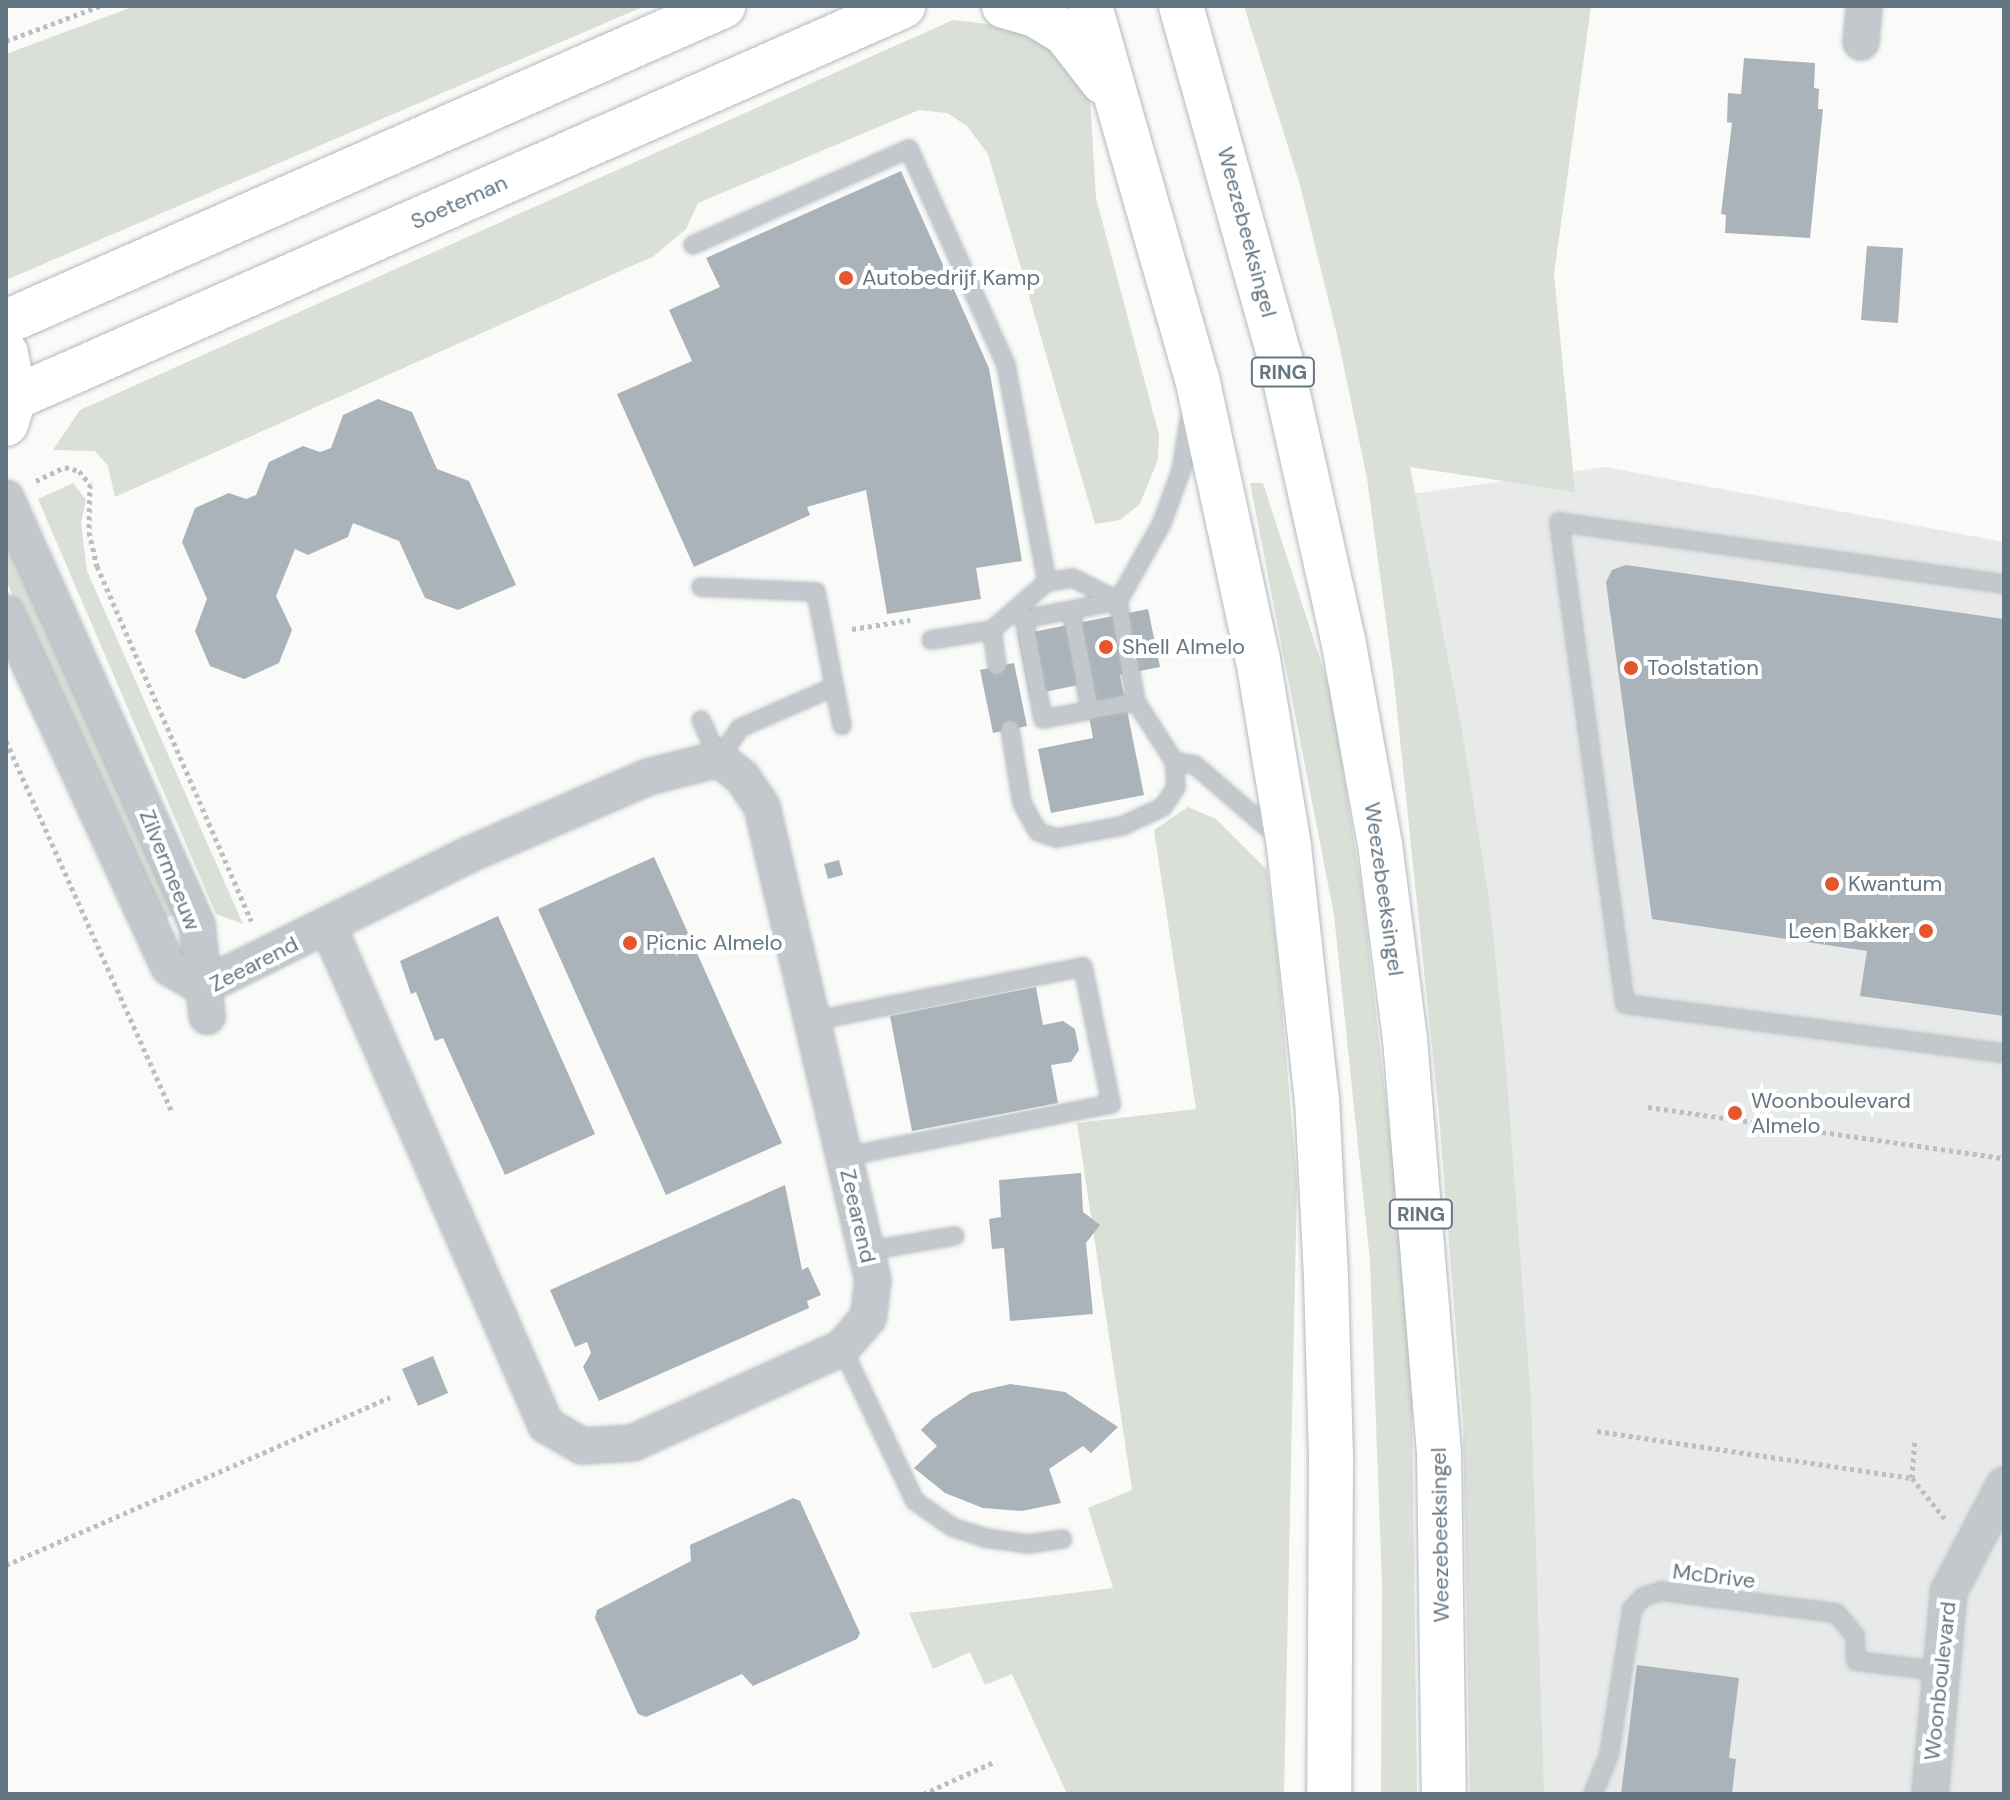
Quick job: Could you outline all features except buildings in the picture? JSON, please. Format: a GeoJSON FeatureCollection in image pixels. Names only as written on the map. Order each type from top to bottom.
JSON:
{"type":"FeatureCollection","features":[{"type":"Feature","properties":{"kind":"main road"},"geometry":{"type":"LineString","coordinates":[[6,322],[723,6]]}},
{"type":"Feature","properties":{"kind":"main road","name":"Soeteman"},"geometry":{"type":"LineString","coordinates":[[10,411],[903,6]]}},
{"type":"Feature","properties":{"kind":"main road"},"geometry":{"type":"LineString","coordinates":[[1004,6],[1035,15],[1065,33],[1125,116]]}},
{"type":"Feature","properties":{"kind":"main road"},"geometry":{"type":"LineString","coordinates":[[1090,6],[1125,116],[1197,378],[1255,644],[1289,847],[1317,1099],[1326,1278],[1331,1458],[1329,1794]]}},
{"type":"Feature","properties":{"kind":"main road","name":"Weezebeeksingel"},"geometry":{"type":"LineString","coordinates":[[1181,6],[1212,107],[1280,358],[1343,639],[1380,844],[1405,1039],[1439,1451],[1444,1794]]}},
{"type":"Feature","properties":{"kind":"main road"},"geometry":{"type":"LineString","coordinates":[[1210,6],[1212,107]]}},
{"type":"Feature","properties":{"kind":"main road"},"geometry":{"type":"LineString","coordinates":[[6,353],[10,411]]}},
{"type":"Feature","properties":{"kind":"street"},"geometry":{"type":"LineString","coordinates":[[1861,42],[1864,6]]}},
{"type":"Feature","properties":{"kind":"street","name":"Zilvermeeuw"},"geometry":{"type":"LineString","coordinates":[[18,491],[197,925],[205,1001]]}},
{"type":"Feature","properties":{"kind":"street","name":"Zilvermeeuw"},"geometry":{"type":"LineString","coordinates":[[6,613],[169,967],[205,1001]]}},
{"type":"Feature","properties":{"kind":"street","name":"Zeearend"},"geometry":{"type":"LineString","coordinates":[[205,1001],[266,955],[329,928],[468,855],[634,783],[719,759],[742,777],[762,807],[873,1280],[868,1318],[842,1348],[633,1443],[582,1446],[546,1425],[329,928]]}},
{"type":"Feature","properties":{"kind":"street","name":"Woonboulevard"},"geometry":{"type":"LineString","coordinates":[[1930,1794],[1949,1591],[2004,1486]]}},
{"type":"Feature","properties":{"kind":"lane"},"geometry":{"type":"LineString","coordinates":[[693,245],[909,149],[1006,365],[1047,582]]}},
{"type":"Feature","properties":{"kind":"lane"},"geometry":{"type":"LineString","coordinates":[[1010,729],[1022,803],[1038,832],[1057,838],[1122,826],[1163,807],[1176,787],[1174,761],[1136,702],[1118,601],[1162,523],[1181,471],[1197,378]]}},
{"type":"Feature","properties":{"kind":"lane"},"geometry":{"type":"LineString","coordinates":[[2004,584],[1559,522],[1625,1004],[2004,1053]]}},
{"type":"Feature","properties":{"kind":"lane"},"geometry":{"type":"LineString","coordinates":[[931,640],[992,630],[1047,582],[1073,578],[1118,601]]}},
{"type":"Feature","properties":{"kind":"lane"},"geometry":{"type":"LineString","coordinates":[[701,587],[816,592],[831,688],[842,726]]}},
{"type":"Feature","properties":{"kind":"lane"},"geometry":{"type":"LineString","coordinates":[[1118,601],[1024,619],[1043,719],[1136,702]]}},
{"type":"Feature","properties":{"kind":"lane"},"geometry":{"type":"LineString","coordinates":[[1071,610],[1090,710]]}},
{"type":"Feature","properties":{"kind":"lane"},"geometry":{"type":"LineString","coordinates":[[992,630],[997,666]]}},
{"type":"Feature","properties":{"kind":"lane"},"geometry":{"type":"LineString","coordinates":[[719,759],[740,728],[831,688]]}},
{"type":"Feature","properties":{"kind":"lane"},"geometry":{"type":"LineString","coordinates":[[701,720],[719,759]]}},
{"type":"Feature","properties":{"kind":"lane"},"geometry":{"type":"LineString","coordinates":[[1174,761],[1195,765],[1289,847]]}},
{"type":"Feature","properties":{"kind":"lane"},"geometry":{"type":"LineString","coordinates":[[812,1021],[1083,967],[1111,1104],[844,1157]]}},
{"type":"Feature","properties":{"kind":"lane"},"geometry":{"type":"LineString","coordinates":[[866,1251],[955,1236]]}},
{"type":"Feature","properties":{"kind":"lane"},"geometry":{"type":"LineString","coordinates":[[842,1348],[915,1501],[952,1527],[985,1538],[1028,1544],[1063,1539]]}},
{"type":"Feature","properties":{"kind":"lane","name":"McDrive"},"geometry":{"type":"LineString","coordinates":[[1593,1794],[1609,1755],[1632,1609],[1643,1597],[1661,1591],[1836,1613],[1855,1636],[1856,1661],[1940,1671]]}},
{"type":"Feature","properties":{"kind":"path"},"geometry":{"type":"LineString","coordinates":[[6,41],[100,6]]}},
{"type":"Feature","properties":{"kind":"path"},"geometry":{"type":"LineString","coordinates":[[18,491],[65,467],[79,471],[90,484],[89,532],[97,566],[266,955]]}},
{"type":"Feature","properties":{"kind":"path"},"geometry":{"type":"LineString","coordinates":[[6,741],[171,1110]]}},
{"type":"Feature","properties":{"kind":"path"},"geometry":{"type":"LineString","coordinates":[[1648,1107],[2004,1158]]}},
{"type":"Feature","properties":{"kind":"path"},"geometry":{"type":"LineString","coordinates":[[6,1565],[390,1397]]}},
{"type":"Feature","properties":{"kind":"path"},"geometry":{"type":"LineString","coordinates":[[1597,1431],[1912,1478]]}},
{"type":"Feature","properties":{"kind":"path"},"geometry":{"type":"LineString","coordinates":[[1915,1439],[1912,1478],[1970,1551]]}},
{"type":"Feature","properties":{"kind":"path"},"geometry":{"type":"LineString","coordinates":[[923,1794],[994,1762]]}},
{"type":"Feature","properties":{"kind":"shaded area"},"geometry":{"type":"Polygon","coordinates":[[[135,6],[645,6],[6,280],[6,54],[135,6]]]}},
{"type":"Feature","properties":{"kind":"shaded area"},"geometry":{"type":"Polygon","coordinates":[[[1244,6],[1591,6],[1554,274],[1575,492],[1410,467],[1461,724],[1491,912],[1531,1401],[1544,1794],[1470,1794],[1463,1422],[1439,1115],[1393,672],[1367,478],[1338,339],[1300,185],[1244,6]]]}},
{"type":"Feature","properties":{"kind":"shaded area"},"geometry":{"type":"Polygon","coordinates":[[[953,20],[1005,26],[1053,48],[1090,98],[1096,198],[1159,435],[1158,459],[1140,504],[1120,520],[1095,524],[988,154],[967,126],[947,113],[919,110],[698,203],[686,229],[654,256],[115,497],[108,466],[95,451],[53,450],[80,410],[953,20]]]}},
{"type":"Feature","properties":{"kind":"shaded area","name":"Woonboulevard Almelo"},"geometry":{"type":"Polygon","coordinates":[[[1605,467],[2004,542],[2004,1794],[1510,1794],[1397,496],[1605,467]]]}},
{"type":"Feature","properties":{"kind":"shaded area"},"geometry":{"type":"Polygon","coordinates":[[[73,483],[86,500],[81,523],[87,571],[243,924],[216,914],[38,499],[73,483]]]}},
{"type":"Feature","properties":{"kind":"shaded area"},"geometry":{"type":"Polygon","coordinates":[[[1250,483],[1263,483],[1331,693],[1363,898],[1398,1208],[1412,1400],[1417,1794],[1381,1794],[1382,1583],[1370,1261],[1334,915],[1250,483]]]}},
{"type":"Feature","properties":{"kind":"shaded area"},"geometry":{"type":"Polygon","coordinates":[[[6,530],[175,912],[166,919],[157,915],[6,580],[6,530]]]}},
{"type":"Feature","properties":{"kind":"shaded area"},"geometry":{"type":"Polygon","coordinates":[[[1188,807],[1216,819],[1267,870],[1278,962],[1297,1183],[1284,1794],[1067,1794],[1012,1674],[985,1685],[970,1652],[933,1669],[909,1613],[1113,1588],[1088,1508],[1132,1490],[1077,1123],[1196,1109],[1154,830],[1188,807]]]}},
{"type":"Feature","properties":{"kind":"place","name":"Autobedrijf Kamp"},"geometry":{"type":"Point","coordinates":[846,278]}},
{"type":"Feature","properties":{"kind":"place","name":"Shell Almelo"},"geometry":{"type":"Point","coordinates":[1106,647]}},
{"type":"Feature","properties":{"kind":"place","name":"Toolstation"},"geometry":{"type":"Point","coordinates":[1631,668]}},
{"type":"Feature","properties":{"kind":"place","name":"Kwantum"},"geometry":{"type":"Point","coordinates":[1832,884]}},
{"type":"Feature","properties":{"kind":"place","name":"Leen Bakker"},"geometry":{"type":"Point","coordinates":[1926,931]}},
{"type":"Feature","properties":{"kind":"place","name":"Picnic Almelo"},"geometry":{"type":"Point","coordinates":[630,943]}},
{"type":"Feature","properties":{"kind":"place","name":"Woonboulevard Almelo"},"geometry":{"type":"Point","coordinates":[1735,1113]}}]}
